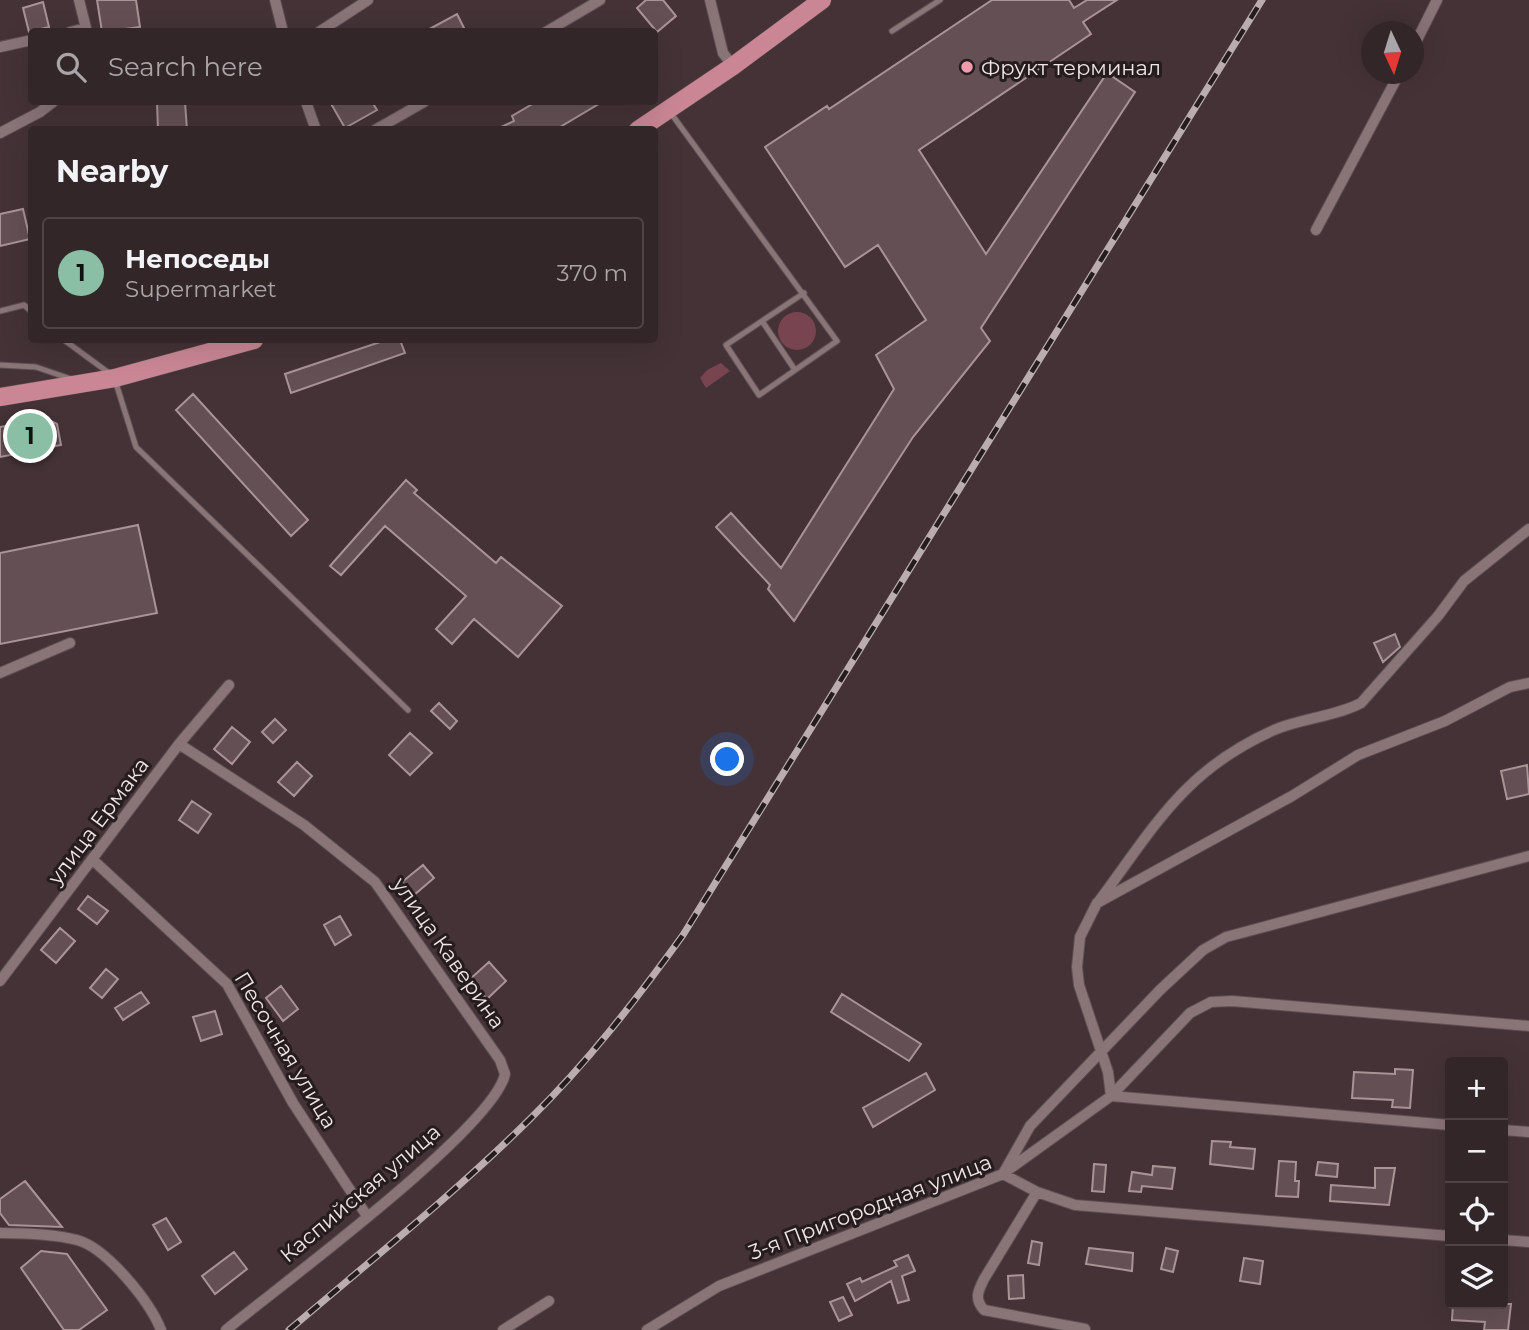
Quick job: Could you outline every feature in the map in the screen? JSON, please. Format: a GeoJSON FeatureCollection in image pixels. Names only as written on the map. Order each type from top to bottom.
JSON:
{"type":"FeatureCollection","features":[{"type":"Feature","properties":{"kind":"main road"},"geometry":{"type":"LineString","coordinates":[[644,126],[733,66],[822,0]]}},
{"type":"Feature","properties":{"kind":"main road"},"geometry":{"type":"LineString","coordinates":[[0,397],[115,378],[243,343]]}},
{"type":"Feature","properties":{"kind":"street"},"geometry":{"type":"LineString","coordinates":[[79,0],[86,28]]}},
{"type":"Feature","properties":{"kind":"street"},"geometry":{"type":"LineString","coordinates":[[275,0],[283,28]]}},
{"type":"Feature","properties":{"kind":"street"},"geometry":{"type":"LineString","coordinates":[[325,28],[368,0]]}},
{"type":"Feature","properties":{"kind":"street"},"geometry":{"type":"LineString","coordinates":[[553,28],[600,0]]}},
{"type":"Feature","properties":{"kind":"street"},"geometry":{"type":"LineString","coordinates":[[710,0],[723,53],[733,66]]}},
{"type":"Feature","properties":{"kind":"street"},"geometry":{"type":"LineString","coordinates":[[1424,25],[1437,0]]}},
{"type":"Feature","properties":{"kind":"street"},"geometry":{"type":"LineString","coordinates":[[0,47],[28,41]]}},
{"type":"Feature","properties":{"kind":"street"},"geometry":{"type":"LineString","coordinates":[[1316,230],[1394,84]]}},
{"type":"Feature","properties":{"kind":"street"},"geometry":{"type":"LineString","coordinates":[[0,133],[49,105]]}},
{"type":"Feature","properties":{"kind":"street"},"geometry":{"type":"LineString","coordinates":[[307,105],[315,126]]}},
{"type":"Feature","properties":{"kind":"street"},"geometry":{"type":"LineString","coordinates":[[382,126],[419,105]]}},
{"type":"Feature","properties":{"kind":"street"},"geometry":{"type":"LineString","coordinates":[[1111,1096],[1103,1052],[1079,985],[1077,967],[1080,937],[1097,903],[1177,796],[1194,778],[1215,762],[1270,732],[1300,719],[1347,710],[1361,703],[1430,626],[1464,581],[1529,529]]}},
{"type":"Feature","properties":{"kind":"street"},"geometry":{"type":"LineString","coordinates":[[0,673],[69,643]]}},
{"type":"Feature","properties":{"kind":"street"},"geometry":{"type":"LineString","coordinates":[[1097,903],[1292,796],[1358,755],[1445,721],[1510,687],[1529,682]]}},
{"type":"Feature","properties":{"kind":"street","name":"улица Ермака"},"geometry":{"type":"LineString","coordinates":[[0,981],[179,744],[229,685]]}},
{"type":"Feature","properties":{"kind":"street","name":"улица Каверина"},"geometry":{"type":"LineString","coordinates":[[179,744],[304,825],[376,882],[500,1060],[505,1074]]}},
{"type":"Feature","properties":{"kind":"street"},"geometry":{"type":"LineString","coordinates":[[1003,1174],[1030,1126],[1203,950],[1226,937],[1529,856]]}},
{"type":"Feature","properties":{"kind":"street","name":"Песочная улица"},"geometry":{"type":"LineString","coordinates":[[93,860],[227,984],[293,1103],[367,1216]]}},
{"type":"Feature","properties":{"kind":"street"},"geometry":{"type":"LineString","coordinates":[[1003,1174],[1111,1096],[1190,1013],[1210,1002],[1232,1001],[1529,1026]]}},
{"type":"Feature","properties":{"kind":"street","name":"Каспийская улица"},"geometry":{"type":"LineString","coordinates":[[226,1330],[439,1156],[496,1096],[505,1074]]}},
{"type":"Feature","properties":{"kind":"street"},"geometry":{"type":"LineString","coordinates":[[1111,1096],[1445,1125]]}},
{"type":"Feature","properties":{"kind":"street"},"geometry":{"type":"LineString","coordinates":[[1508,1130],[1529,1132]]}},
{"type":"Feature","properties":{"kind":"street","name":"3-я Пригородная улица"},"geometry":{"type":"LineString","coordinates":[[647,1330],[719,1286],[1003,1174],[1037,1192],[1075,1205],[1445,1236]]}},
{"type":"Feature","properties":{"kind":"street"},"geometry":{"type":"LineString","coordinates":[[1037,1192],[984,1279],[978,1292],[978,1301],[984,1310],[1094,1330]]}},
{"type":"Feature","properties":{"kind":"street"},"geometry":{"type":"LineString","coordinates":[[0,1233],[76,1240],[89,1245],[143,1296],[161,1330]]}},
{"type":"Feature","properties":{"kind":"street"},"geometry":{"type":"LineString","coordinates":[[1508,1240],[1529,1242]]}},
{"type":"Feature","properties":{"kind":"street"},"geometry":{"type":"LineString","coordinates":[[503,1330],[549,1301]]}},
{"type":"Feature","properties":{"kind":"lane"},"geometry":{"type":"LineString","coordinates":[[892,31],[940,0]]}},
{"type":"Feature","properties":{"kind":"lane"},"geometry":{"type":"LineString","coordinates":[[668,109],[804,292],[837,341],[759,394],[726,345],[804,292]]}},
{"type":"Feature","properties":{"kind":"lane"},"geometry":{"type":"LineString","coordinates":[[0,311],[24,305],[28,308]]}},
{"type":"Feature","properties":{"kind":"lane"},"geometry":{"type":"LineString","coordinates":[[762,321],[795,370]]}},
{"type":"Feature","properties":{"kind":"lane"},"geometry":{"type":"LineString","coordinates":[[68,343],[115,378],[136,447],[408,710]]}},
{"type":"Feature","properties":{"kind":"lane"},"geometry":{"type":"LineString","coordinates":[[0,365],[36,366],[80,382]]}},
{"type":"Feature","properties":{"kind":"shaded area"},"geometry":{"type":"Polygon","coordinates":[[[797,312],[811,317],[816,331],[811,345],[797,350],[783,345],[778,331],[783,317],[797,312]]]}},
{"type":"Feature","properties":{"kind":"shaded area"},"geometry":{"type":"Polygon","coordinates":[[[721,363],[730,371],[706,388],[700,378],[707,370],[721,363]]]}},
{"type":"Feature","properties":{"kind":"building"},"geometry":{"type":"Polygon","coordinates":[[[97,0],[136,0],[140,27],[101,28],[97,0]]]}},
{"type":"Feature","properties":{"kind":"building"},"geometry":{"type":"Polygon","coordinates":[[[646,0],[663,0],[676,16],[658,31],[658,28],[654,28],[637,8],[646,0]]]}},
{"type":"Feature","properties":{"kind":"building"},"geometry":{"type":"Polygon","coordinates":[[[992,0],[1069,0],[1074,8],[1087,0],[1117,0],[1083,22],[1091,34],[919,150],[986,254],[1107,73],[1135,92],[981,328],[990,341],[913,437],[794,621],[768,589],[770,585],[716,527],[731,513],[781,568],[894,389],[876,355],[926,320],[878,245],[845,267],[765,147],[827,106],[829,109],[992,0]]]}},
{"type":"Feature","properties":{"kind":"building"},"geometry":{"type":"Polygon","coordinates":[[[43,2],[49,27],[28,28],[23,8],[43,2]]]}},
{"type":"Feature","properties":{"kind":"building"},"geometry":{"type":"Polygon","coordinates":[[[457,14],[464,28],[431,28],[457,14]]]}},
{"type":"Feature","properties":{"kind":"building"},"geometry":{"type":"Polygon","coordinates":[[[157,105],[185,105],[187,126],[158,126],[157,105]]]}},
{"type":"Feature","properties":{"kind":"building"},"geometry":{"type":"Polygon","coordinates":[[[332,105],[374,105],[377,110],[349,126],[344,126],[332,105]]]}},
{"type":"Feature","properties":{"kind":"building"},"geometry":{"type":"Polygon","coordinates":[[[531,105],[597,105],[562,126],[503,126],[514,121],[512,116],[531,105]]]}},
{"type":"Feature","properties":{"kind":"building"},"geometry":{"type":"Polygon","coordinates":[[[23,209],[28,239],[0,246],[0,214],[23,209]]]}},
{"type":"Feature","properties":{"kind":"building"},"geometry":{"type":"Polygon","coordinates":[[[377,343],[401,343],[405,353],[291,393],[285,374],[377,343]]]}},
{"type":"Feature","properties":{"kind":"building"},"geometry":{"type":"Polygon","coordinates":[[[193,394],[308,520],[291,536],[176,410],[193,394]]]}},
{"type":"Feature","properties":{"kind":"building"},"geometry":{"type":"Polygon","coordinates":[[[47,419],[57,424],[61,445],[0,457],[0,427],[47,419]]]}},
{"type":"Feature","properties":{"kind":"building"},"geometry":{"type":"Polygon","coordinates":[[[406,480],[417,490],[414,493],[496,563],[501,557],[562,606],[518,657],[474,619],[452,644],[436,629],[466,596],[385,526],[341,575],[330,566],[406,480]]]}},
{"type":"Feature","properties":{"kind":"building"},"geometry":{"type":"Polygon","coordinates":[[[138,525],[157,613],[0,644],[0,553],[138,525]]]}},
{"type":"Feature","properties":{"kind":"building"},"geometry":{"type":"Polygon","coordinates":[[[1395,634],[1400,647],[1383,662],[1374,643],[1395,634]]]}},
{"type":"Feature","properties":{"kind":"building"},"geometry":{"type":"Polygon","coordinates":[[[439,703],[457,721],[450,729],[431,711],[439,703]]]}},
{"type":"Feature","properties":{"kind":"building"},"geometry":{"type":"Polygon","coordinates":[[[275,719],[286,730],[273,743],[262,732],[275,719]]]}},
{"type":"Feature","properties":{"kind":"building"},"geometry":{"type":"Polygon","coordinates":[[[232,727],[250,742],[232,764],[214,749],[232,727]]]}},
{"type":"Feature","properties":{"kind":"building"},"geometry":{"type":"Polygon","coordinates":[[[410,733],[432,753],[410,775],[389,755],[410,733]]]}},
{"type":"Feature","properties":{"kind":"building"},"geometry":{"type":"Polygon","coordinates":[[[297,762],[312,776],[294,796],[278,782],[297,762]]]}},
{"type":"Feature","properties":{"kind":"building"},"geometry":{"type":"Polygon","coordinates":[[[1527,765],[1529,794],[1507,799],[1501,771],[1527,765]]]}},
{"type":"Feature","properties":{"kind":"building"},"geometry":{"type":"Polygon","coordinates":[[[192,801],[211,814],[198,833],[179,820],[192,801]]]}},
{"type":"Feature","properties":{"kind":"building"},"geometry":{"type":"Polygon","coordinates":[[[423,865],[434,878],[414,895],[402,882],[423,865]]]}},
{"type":"Feature","properties":{"kind":"building"},"geometry":{"type":"Polygon","coordinates":[[[88,896],[108,911],[97,924],[78,909],[88,896]]]}},
{"type":"Feature","properties":{"kind":"building"},"geometry":{"type":"Polygon","coordinates":[[[340,916],[351,935],[335,945],[324,925],[340,916]]]}},
{"type":"Feature","properties":{"kind":"building"},"geometry":{"type":"Polygon","coordinates":[[[60,928],[75,941],[56,963],[41,950],[60,928]]]}},
{"type":"Feature","properties":{"kind":"building"},"geometry":{"type":"Polygon","coordinates":[[[489,962],[506,981],[487,999],[469,980],[489,962]]]}},
{"type":"Feature","properties":{"kind":"building"},"geometry":{"type":"Polygon","coordinates":[[[106,969],[118,979],[102,998],[90,988],[106,969]]]}},
{"type":"Feature","properties":{"kind":"building"},"geometry":{"type":"Polygon","coordinates":[[[281,986],[298,1009],[283,1021],[266,998],[281,986]]]}},
{"type":"Feature","properties":{"kind":"building"},"geometry":{"type":"Polygon","coordinates":[[[141,992],[149,1003],[123,1020],[115,1008],[141,992]]]}},
{"type":"Feature","properties":{"kind":"building"},"geometry":{"type":"Polygon","coordinates":[[[842,994],[921,1044],[909,1061],[831,1012],[842,994]]]}},
{"type":"Feature","properties":{"kind":"building"},"geometry":{"type":"Polygon","coordinates":[[[215,1011],[222,1034],[201,1041],[193,1017],[215,1011]]]}},
{"type":"Feature","properties":{"kind":"building"},"geometry":{"type":"Polygon","coordinates":[[[1395,1069],[1413,1070],[1410,1108],[1392,1107],[1393,1100],[1352,1098],[1354,1072],[1395,1074],[1395,1069]]]}},
{"type":"Feature","properties":{"kind":"building"},"geometry":{"type":"Polygon","coordinates":[[[926,1073],[935,1090],[873,1127],[863,1108],[926,1073]]]}},
{"type":"Feature","properties":{"kind":"building"},"geometry":{"type":"Polygon","coordinates":[[[1212,1141],[1231,1142],[1230,1147],[1255,1149],[1253,1169],[1210,1164],[1212,1141]]]}},
{"type":"Feature","properties":{"kind":"building"},"geometry":{"type":"Polygon","coordinates":[[[1279,1161],[1296,1162],[1298,1197],[1276,1196],[1279,1161]]]}},
{"type":"Feature","properties":{"kind":"building"},"geometry":{"type":"Polygon","coordinates":[[[1318,1162],[1338,1164],[1337,1177],[1316,1175],[1318,1162]]]}},
{"type":"Feature","properties":{"kind":"building"},"geometry":{"type":"Polygon","coordinates":[[[1094,1164],[1106,1165],[1104,1192],[1092,1191],[1094,1164]]]}},
{"type":"Feature","properties":{"kind":"building"},"geometry":{"type":"Polygon","coordinates":[[[1153,1166],[1175,1168],[1172,1189],[1142,1186],[1141,1192],[1129,1191],[1132,1172],[1152,1175],[1153,1166]]]}},
{"type":"Feature","properties":{"kind":"building"},"geometry":{"type":"Polygon","coordinates":[[[1375,1168],[1395,1168],[1389,1205],[1330,1201],[1331,1185],[1375,1188],[1375,1168]]]}},
{"type":"Feature","properties":{"kind":"building"},"geometry":{"type":"Polygon","coordinates":[[[25,1181],[62,1227],[9,1225],[0,1213],[0,1199],[25,1181]]]}},
{"type":"Feature","properties":{"kind":"building"},"geometry":{"type":"Polygon","coordinates":[[[166,1218],[181,1242],[168,1250],[153,1225],[166,1218]]]}},
{"type":"Feature","properties":{"kind":"building"},"geometry":{"type":"Polygon","coordinates":[[[1032,1241],[1042,1243],[1039,1265],[1028,1263],[1032,1241]]]}},
{"type":"Feature","properties":{"kind":"building"},"geometry":{"type":"Polygon","coordinates":[[[1089,1248],[1133,1253],[1132,1271],[1086,1264],[1089,1248]]]}},
{"type":"Feature","properties":{"kind":"building"},"geometry":{"type":"Polygon","coordinates":[[[1166,1248],[1178,1251],[1173,1272],[1161,1269],[1166,1248]]]}},
{"type":"Feature","properties":{"kind":"building"},"geometry":{"type":"Polygon","coordinates":[[[41,1251],[67,1254],[107,1310],[79,1330],[64,1330],[21,1268],[41,1251]]]}},
{"type":"Feature","properties":{"kind":"building"},"geometry":{"type":"Polygon","coordinates":[[[234,1252],[247,1269],[215,1294],[202,1276],[234,1252]]]}},
{"type":"Feature","properties":{"kind":"building"},"geometry":{"type":"Polygon","coordinates":[[[908,1255],[915,1271],[902,1276],[909,1300],[898,1303],[891,1281],[855,1301],[847,1284],[860,1278],[862,1282],[897,1266],[894,1261],[908,1255]]]}},
{"type":"Feature","properties":{"kind":"building"},"geometry":{"type":"Polygon","coordinates":[[[1244,1258],[1263,1261],[1260,1284],[1240,1281],[1244,1258]]]}},
{"type":"Feature","properties":{"kind":"building"},"geometry":{"type":"Polygon","coordinates":[[[1023,1275],[1024,1298],[1009,1299],[1008,1276],[1023,1275]]]}},
{"type":"Feature","properties":{"kind":"building"},"geometry":{"type":"Polygon","coordinates":[[[843,1297],[852,1315],[839,1321],[830,1302],[843,1297]]]}},
{"type":"Feature","properties":{"kind":"building"},"geometry":{"type":"Polygon","coordinates":[[[1508,1304],[1511,1304],[1508,1330],[1484,1330],[1485,1322],[1452,1320],[1453,1309],[1508,1309],[1508,1304]]]}},
{"type":"Feature","properties":{"kind":"railway"},"geometry":{"type":"LineString","coordinates":[[289,1330],[442,1201],[551,1098],[629,1007],[683,935],[1262,0]]}},
{"type":"Feature","properties":{"kind":"place","name":"Фрукт терминал"},"geometry":{"type":"Point","coordinates":[967,67]}},
{"type":"Feature","properties":{"kind":"place","name":"Непоседы"},"geometry":{"type":"Point","coordinates":[30,436]}}]}
